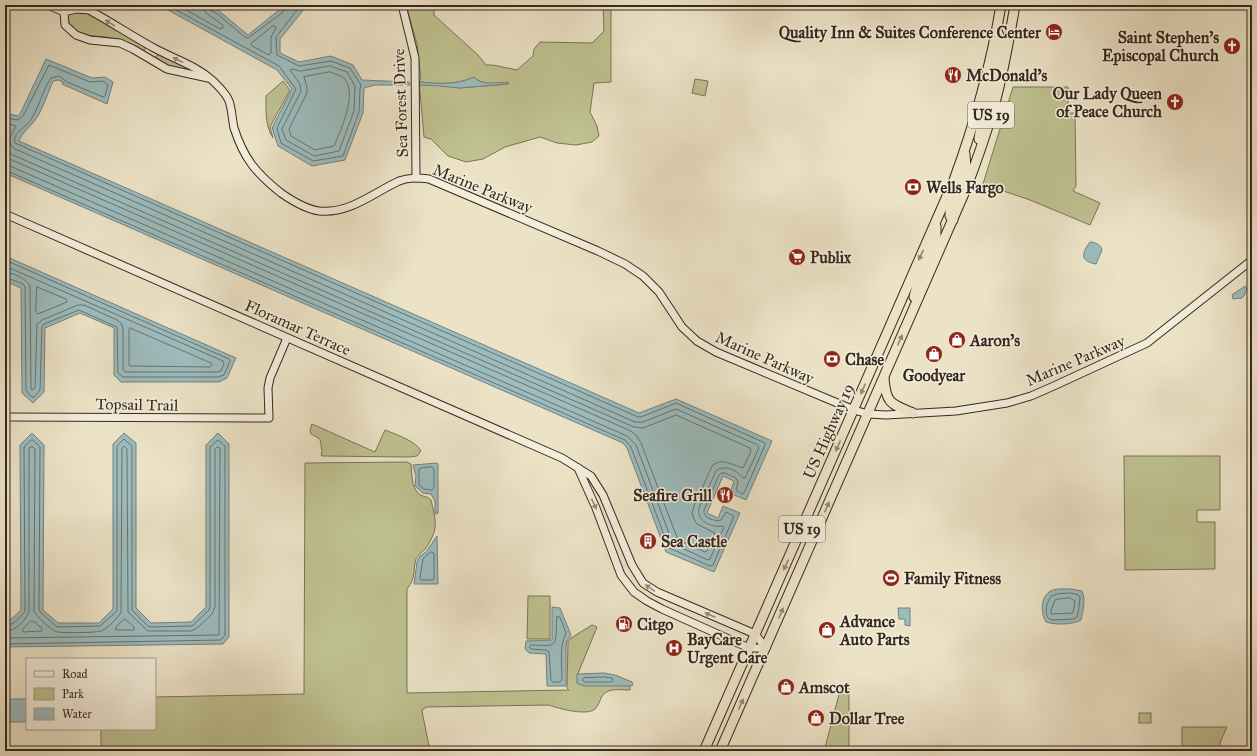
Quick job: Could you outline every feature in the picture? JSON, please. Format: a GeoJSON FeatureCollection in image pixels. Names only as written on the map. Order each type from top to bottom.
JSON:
{"type":"FeatureCollection","features":[{"type":"Feature","properties":{"kind":"highway","name":"US Highway 19"},"geometry":{"type":"LineString","coordinates":[[705,751],[708,741],[954,180],[984,88],[1001,5]]}},
{"type":"Feature","properties":{"kind":"highway"},"geometry":{"type":"LineString","coordinates":[[1009,5],[1006,19],[1010,34]]}},
{"type":"Feature","properties":{"kind":"highway","name":"US Highway 19"},"geometry":{"type":"LineString","coordinates":[[720,751],[953,220],[976,162],[993,109],[1015,5]]}},
{"type":"Feature","properties":{"kind":"highway"},"geometry":{"type":"LineString","coordinates":[[976,162],[982,120],[1000,50],[1001,41],[997,30]]}},
{"type":"Feature","properties":{"kind":"highway"},"geometry":{"type":"LineString","coordinates":[[953,220],[950,216],[950,211],[966,169],[965,150]]}},
{"type":"Feature","properties":{"kind":"highway"},"geometry":{"type":"LineString","coordinates":[[912,314],[912,302],[918,282],[936,240],[936,224]]}},
{"type":"Feature","properties":{"kind":"highway"},"geometry":{"type":"LineString","coordinates":[[884,376],[886,391],[892,404],[913,413]]}},
{"type":"Feature","properties":{"kind":"street"},"geometry":{"type":"LineString","coordinates":[[48,5],[64,12],[65,25],[76,35],[90,40],[120,43],[168,69],[211,79]]}},
{"type":"Feature","properties":{"kind":"street","name":"Sea Forest Drive"},"geometry":{"type":"LineString","coordinates":[[402,5],[415,58],[416,178]]}},
{"type":"Feature","properties":{"kind":"street","name":"Marine Parkway"},"geometry":{"type":"LineString","coordinates":[[64,12],[76,9],[89,10],[156,49],[198,69],[211,79],[221,89],[229,101],[234,127],[246,156],[257,172],[291,200],[317,211],[333,212],[348,208],[372,197],[400,181],[416,178],[429,179],[625,264],[643,276],[659,292],[682,326],[697,341],[716,352],[854,410],[868,414],[886,415],[956,410],[1007,403],[1031,396],[1141,347],[1252,260]]}},
{"type":"Feature","properties":{"kind":"street","name":"Floramar Terrace"},"geometry":{"type":"LineString","coordinates":[[5,214],[562,458],[591,476],[603,494],[632,565],[643,583],[657,592],[755,634],[766,648]]}},
{"type":"Feature","properties":{"kind":"street","name":"Topsail Trail"},"geometry":{"type":"LineString","coordinates":[[5,417],[171,419],[269,418],[268,388],[270,378],[286,338]]}},
{"type":"Feature","properties":{"kind":"street"},"geometry":{"type":"LineString","coordinates":[[578,468],[596,508],[621,574],[634,592],[662,609],[749,648],[766,648]]}},
{"type":"Feature","properties":{"kind":"green space"},"geometry":{"type":"Polygon","coordinates":[[[406,5],[434,5],[434,15],[478,55],[486,65],[517,70],[533,56],[534,49],[540,42],[592,43],[604,31],[603,5],[611,5],[611,82],[594,83],[590,112],[597,126],[599,136],[592,142],[576,145],[557,143],[540,137],[505,147],[483,159],[466,162],[448,156],[431,139],[424,137],[419,81],[421,79],[417,44],[406,5]],[[474,77],[454,83],[420,82],[420,85],[439,85],[459,88],[509,83],[485,83],[474,77]]]}},
{"type":"Feature","properties":{"kind":"green space"},"geometry":{"type":"Polygon","coordinates":[[[76,12],[88,13],[146,47],[144,52],[116,39],[90,36],[78,32],[69,22],[67,14],[76,12]]]}},
{"type":"Feature","properties":{"kind":"green space"},"geometry":{"type":"Polygon","coordinates":[[[159,54],[189,68],[187,71],[172,68],[156,61],[156,56],[159,54]]]}},
{"type":"Feature","properties":{"kind":"green space"},"geometry":{"type":"Polygon","coordinates":[[[695,79],[708,81],[705,96],[692,93],[695,79]]]}},
{"type":"Feature","properties":{"kind":"green space"},"geometry":{"type":"Polygon","coordinates":[[[283,81],[290,90],[270,127],[273,138],[267,123],[266,96],[283,81]]]}},
{"type":"Feature","properties":{"kind":"green space"},"geometry":{"type":"Polygon","coordinates":[[[1013,87],[1068,87],[1068,113],[1075,113],[1076,186],[1073,191],[1100,203],[1090,225],[1030,200],[983,184],[1013,87]]]}},
{"type":"Feature","properties":{"kind":"green space"},"geometry":{"type":"Polygon","coordinates":[[[312,424],[375,452],[385,430],[410,441],[421,451],[417,456],[409,457],[322,456],[320,439],[311,434],[310,430],[312,424]]]}},
{"type":"Feature","properties":{"kind":"green space"},"geometry":{"type":"Polygon","coordinates":[[[1124,456],[1220,456],[1220,510],[1197,510],[1197,522],[1215,522],[1215,569],[1125,570],[1124,456]]]}},
{"type":"Feature","properties":{"kind":"green space"},"geometry":{"type":"Polygon","coordinates":[[[407,462],[411,464],[412,480],[416,491],[420,495],[431,500],[435,520],[435,530],[426,548],[416,559],[413,577],[407,589],[407,693],[569,690],[567,688],[568,642],[571,638],[592,625],[597,627],[577,676],[630,686],[630,690],[614,690],[606,692],[603,694],[595,709],[586,712],[566,710],[549,705],[427,707],[422,711],[430,751],[101,751],[101,730],[156,730],[156,697],[304,694],[305,463],[407,462]]]}},
{"type":"Feature","properties":{"kind":"green space"},"geometry":{"type":"Polygon","coordinates":[[[528,596],[550,596],[550,639],[527,639],[528,596]]]}},
{"type":"Feature","properties":{"kind":"green space"},"geometry":{"type":"Polygon","coordinates":[[[843,687],[849,688],[849,751],[824,751],[840,691],[843,687]]]}},
{"type":"Feature","properties":{"kind":"green space"},"geometry":{"type":"Polygon","coordinates":[[[1139,713],[1151,713],[1151,723],[1139,723],[1139,713]]]}},
{"type":"Feature","properties":{"kind":"green space"},"geometry":{"type":"Polygon","coordinates":[[[1182,727],[1227,727],[1221,740],[1219,749],[1221,751],[1182,751],[1182,727]]]}},
{"type":"Feature","properties":{"kind":"water"},"geometry":{"type":"Polygon","coordinates":[[[159,5],[209,5],[218,10],[248,35],[279,10],[281,5],[306,5],[280,39],[280,53],[299,62],[331,56],[353,65],[362,80],[409,82],[410,85],[375,85],[364,88],[363,113],[345,160],[312,166],[278,146],[272,128],[292,89],[277,70],[159,5]]]}},
{"type":"Feature","properties":{"kind":"water"},"geometry":{"type":"Polygon","coordinates":[[[46,59],[92,78],[105,77],[113,82],[107,104],[62,84],[63,82],[58,80],[53,81],[38,116],[22,135],[19,141],[639,413],[676,399],[772,441],[746,500],[730,493],[734,481],[723,476],[707,513],[718,518],[723,506],[740,513],[714,572],[666,552],[627,448],[623,443],[5,173],[5,115],[9,114],[18,116],[20,114],[46,59]]]}},
{"type":"Feature","properties":{"kind":"water"},"geometry":{"type":"Polygon","coordinates":[[[474,77],[486,83],[509,83],[459,88],[420,85],[420,82],[454,83],[474,77]]]}},
{"type":"Feature","properties":{"kind":"water"},"geometry":{"type":"Polygon","coordinates":[[[1090,242],[1098,244],[1102,250],[1096,264],[1087,261],[1084,256],[1085,250],[1090,242]]]}},
{"type":"Feature","properties":{"kind":"water"},"geometry":{"type":"Polygon","coordinates":[[[5,256],[236,358],[227,378],[219,382],[121,382],[114,375],[114,328],[80,313],[45,328],[44,392],[33,403],[22,393],[21,288],[5,281],[5,256]]]}},
{"type":"Feature","properties":{"kind":"water"},"geometry":{"type":"Polygon","coordinates":[[[1245,286],[1247,289],[1244,296],[1242,298],[1233,299],[1232,295],[1245,286]]]}},
{"type":"Feature","properties":{"kind":"water"},"geometry":{"type":"Polygon","coordinates":[[[32,433],[44,445],[43,610],[58,623],[99,623],[113,609],[113,444],[124,433],[136,443],[136,608],[151,623],[191,622],[206,607],[206,445],[218,433],[229,444],[229,637],[223,644],[5,647],[5,625],[21,610],[20,445],[32,433]]]}},
{"type":"Feature","properties":{"kind":"water"},"geometry":{"type":"Polygon","coordinates":[[[437,463],[438,513],[435,514],[435,501],[431,494],[423,493],[415,486],[416,476],[413,465],[437,463]]]}},
{"type":"Feature","properties":{"kind":"water"},"geometry":{"type":"Polygon","coordinates":[[[437,536],[438,584],[414,584],[417,562],[420,556],[426,552],[437,536]]]}},
{"type":"Feature","properties":{"kind":"water"},"geometry":{"type":"Polygon","coordinates":[[[1071,589],[1082,591],[1083,594],[1084,605],[1081,620],[1064,624],[1046,622],[1042,607],[1046,595],[1054,590],[1071,589]]]}},
{"type":"Feature","properties":{"kind":"water"},"geometry":{"type":"Polygon","coordinates":[[[552,607],[560,608],[571,635],[566,646],[566,686],[547,686],[546,654],[529,653],[525,649],[526,641],[552,640],[552,607]]]}},
{"type":"Feature","properties":{"kind":"water"},"geometry":{"type":"Polygon","coordinates":[[[898,608],[910,608],[910,626],[905,625],[905,619],[899,619],[898,608]]]}},
{"type":"Feature","properties":{"kind":"water"},"geometry":{"type":"Polygon","coordinates":[[[604,673],[615,675],[632,682],[633,685],[584,686],[577,683],[577,674],[604,673]]]}},
{"type":"Feature","properties":{"kind":"water"},"geometry":{"type":"Polygon","coordinates":[[[5,699],[26,699],[26,722],[5,722],[5,699]]]}},
{"type":"Feature","properties":{"kind":"place","name":"Quality Inn & Suites Conference Center"},"geometry":{"type":"Point","coordinates":[1054,32]}},
{"type":"Feature","properties":{"kind":"place","name":"Saint Stephen's Episcopal Church"},"geometry":{"type":"Point","coordinates":[1232,46]}},
{"type":"Feature","properties":{"kind":"place","name":"McDonald's"},"geometry":{"type":"Point","coordinates":[953,75]}},
{"type":"Feature","properties":{"kind":"place","name":"Our Lady Queen of Peace Church"},"geometry":{"type":"Point","coordinates":[1175,102]}},
{"type":"Feature","properties":{"kind":"place","name":"Wells Fargo"},"geometry":{"type":"Point","coordinates":[913,187]}},
{"type":"Feature","properties":{"kind":"place","name":"Publix"},"geometry":{"type":"Point","coordinates":[797,257]}},
{"type":"Feature","properties":{"kind":"place","name":"Aaron's"},"geometry":{"type":"Point","coordinates":[957,340]}},
{"type":"Feature","properties":{"kind":"place","name":"Goodyear"},"geometry":{"type":"Point","coordinates":[934,354]}},
{"type":"Feature","properties":{"kind":"place","name":"Chase"},"geometry":{"type":"Point","coordinates":[832,359]}},
{"type":"Feature","properties":{"kind":"place","name":"Seafire Grill"},"geometry":{"type":"Point","coordinates":[725,495]}},
{"type":"Feature","properties":{"kind":"place","name":"Sea Castle"},"geometry":{"type":"Point","coordinates":[648,541]}},
{"type":"Feature","properties":{"kind":"place","name":"Family Fitness"},"geometry":{"type":"Point","coordinates":[891,578]}},
{"type":"Feature","properties":{"kind":"place","name":"Citgo"},"geometry":{"type":"Point","coordinates":[624,624]}},
{"type":"Feature","properties":{"kind":"place","name":"Advance Auto Parts"},"geometry":{"type":"Point","coordinates":[827,630]}},
{"type":"Feature","properties":{"kind":"place","name":"BayCare Urgent Care"},"geometry":{"type":"Point","coordinates":[674,648]}},
{"type":"Feature","properties":{"kind":"place","name":"Amscot"},"geometry":{"type":"Point","coordinates":[786,687]}},
{"type":"Feature","properties":{"kind":"place","name":"Dollar Tree"},"geometry":{"type":"Point","coordinates":[816,718]}}]}
